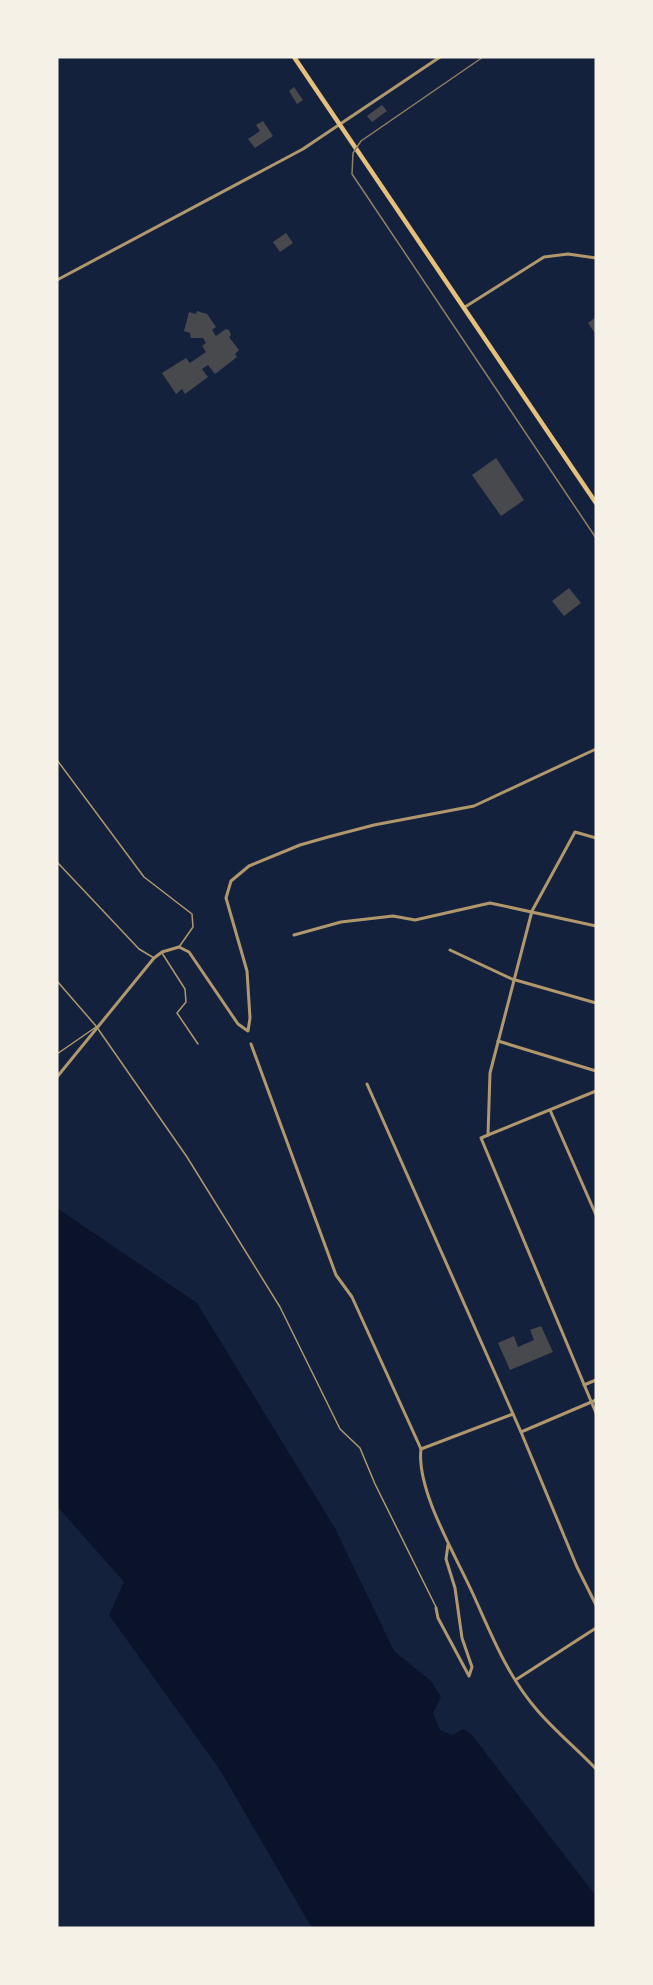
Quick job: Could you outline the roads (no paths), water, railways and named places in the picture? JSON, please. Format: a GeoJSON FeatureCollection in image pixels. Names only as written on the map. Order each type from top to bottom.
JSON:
{"type":"FeatureCollection","features":[{"type":"Feature","properties":{"kind":"main road"},"geometry":{"type":"LineString","coordinates":[[294,57],[596,503]]}},
{"type":"Feature","properties":{"kind":"street"},"geometry":{"type":"LineString","coordinates":[[57,280],[207,199],[233,188],[340,126],[440,57]]}},
{"type":"Feature","properties":{"kind":"street"},"geometry":{"type":"LineString","coordinates":[[465,307],[544,257],[568,254],[596,258]]}},
{"type":"Feature","properties":{"kind":"street"},"geometry":{"type":"LineString","coordinates":[[57,1077],[96,1026],[154,958],[162,952],[179,947],[189,952],[238,1024],[248,1031],[250,1018],[247,972],[226,898],[231,881],[249,866],[300,845],[340,834],[474,806],[596,749]]}},
{"type":"Feature","properties":{"kind":"street"},"geometry":{"type":"LineString","coordinates":[[488,1135],[488,1093],[498,1041],[512,979],[532,911],[576,832],[596,838]]}},
{"type":"Feature","properties":{"kind":"street"},"geometry":{"type":"LineString","coordinates":[[294,935],[341,922],[393,916],[415,920],[490,903],[596,926]]}},
{"type":"Feature","properties":{"kind":"street"},"geometry":{"type":"LineString","coordinates":[[450,950],[512,979],[596,1003]]}},
{"type":"Feature","properties":{"kind":"street"},"geometry":{"type":"LineString","coordinates":[[498,1041],[596,1071]]}},
{"type":"Feature","properties":{"kind":"street"},"geometry":{"type":"LineString","coordinates":[[251,1044],[336,1275],[352,1297],[421,1449],[423,1477],[448,1543],[491,1639],[537,1711],[596,1769]]}},
{"type":"Feature","properties":{"kind":"street"},"geometry":{"type":"LineString","coordinates":[[367,1084],[521,1432],[577,1567],[596,1605]]}},
{"type":"Feature","properties":{"kind":"street"},"geometry":{"type":"LineString","coordinates":[[596,1091],[481,1138],[596,1413]]}},
{"type":"Feature","properties":{"kind":"street"},"geometry":{"type":"LineString","coordinates":[[550,1110],[596,1215]]}},
{"type":"Feature","properties":{"kind":"street"},"geometry":{"type":"LineString","coordinates":[[583,1385],[596,1380]]}},
{"type":"Feature","properties":{"kind":"street"},"geometry":{"type":"LineString","coordinates":[[521,1432],[596,1400]]}},
{"type":"Feature","properties":{"kind":"street"},"geometry":{"type":"LineString","coordinates":[[421,1449],[513,1414]]}},
{"type":"Feature","properties":{"kind":"street"},"geometry":{"type":"LineString","coordinates":[[436,1608],[438,1618],[469,1676],[472,1667],[462,1638],[455,1588],[446,1559],[448,1543]]}},
{"type":"Feature","properties":{"kind":"street"},"geometry":{"type":"LineString","coordinates":[[517,1679],[596,1628]]}},
{"type":"Feature","properties":{"kind":"lane"},"geometry":{"type":"LineString","coordinates":[[57,760],[144,877],[192,914],[193,927],[179,947]]}},
{"type":"Feature","properties":{"kind":"lane"},"geometry":{"type":"LineString","coordinates":[[57,862],[139,949],[154,958]]}},
{"type":"Feature","properties":{"kind":"lane"},"geometry":{"type":"LineString","coordinates":[[162,952],[185,989],[186,1002],[177,1013],[198,1044]]}},
{"type":"Feature","properties":{"kind":"lane"},"geometry":{"type":"LineString","coordinates":[[57,981],[96,1026],[187,1157],[280,1307],[340,1429],[360,1448],[375,1484],[436,1608]]}},
{"type":"Feature","properties":{"kind":"lane"},"geometry":{"type":"LineString","coordinates":[[57,1054],[96,1026]]}},
{"type":"Feature","properties":{"kind":"water"},"geometry":{"type":"Polygon","coordinates":[[[57,1208],[197,1303],[335,1528],[394,1651],[431,1681],[441,1697],[433,1713],[440,1730],[453,1735],[463,1729],[472,1735],[596,1896],[596,1928],[312,1928],[220,1770],[109,1615],[124,1582],[57,1506],[57,1208]]]}},
{"type":"Feature","properties":{"kind":"tram line"},"geometry":{"type":"LineString","coordinates":[[483,57],[361,141],[353,153],[352,174],[596,538]]}}]}
